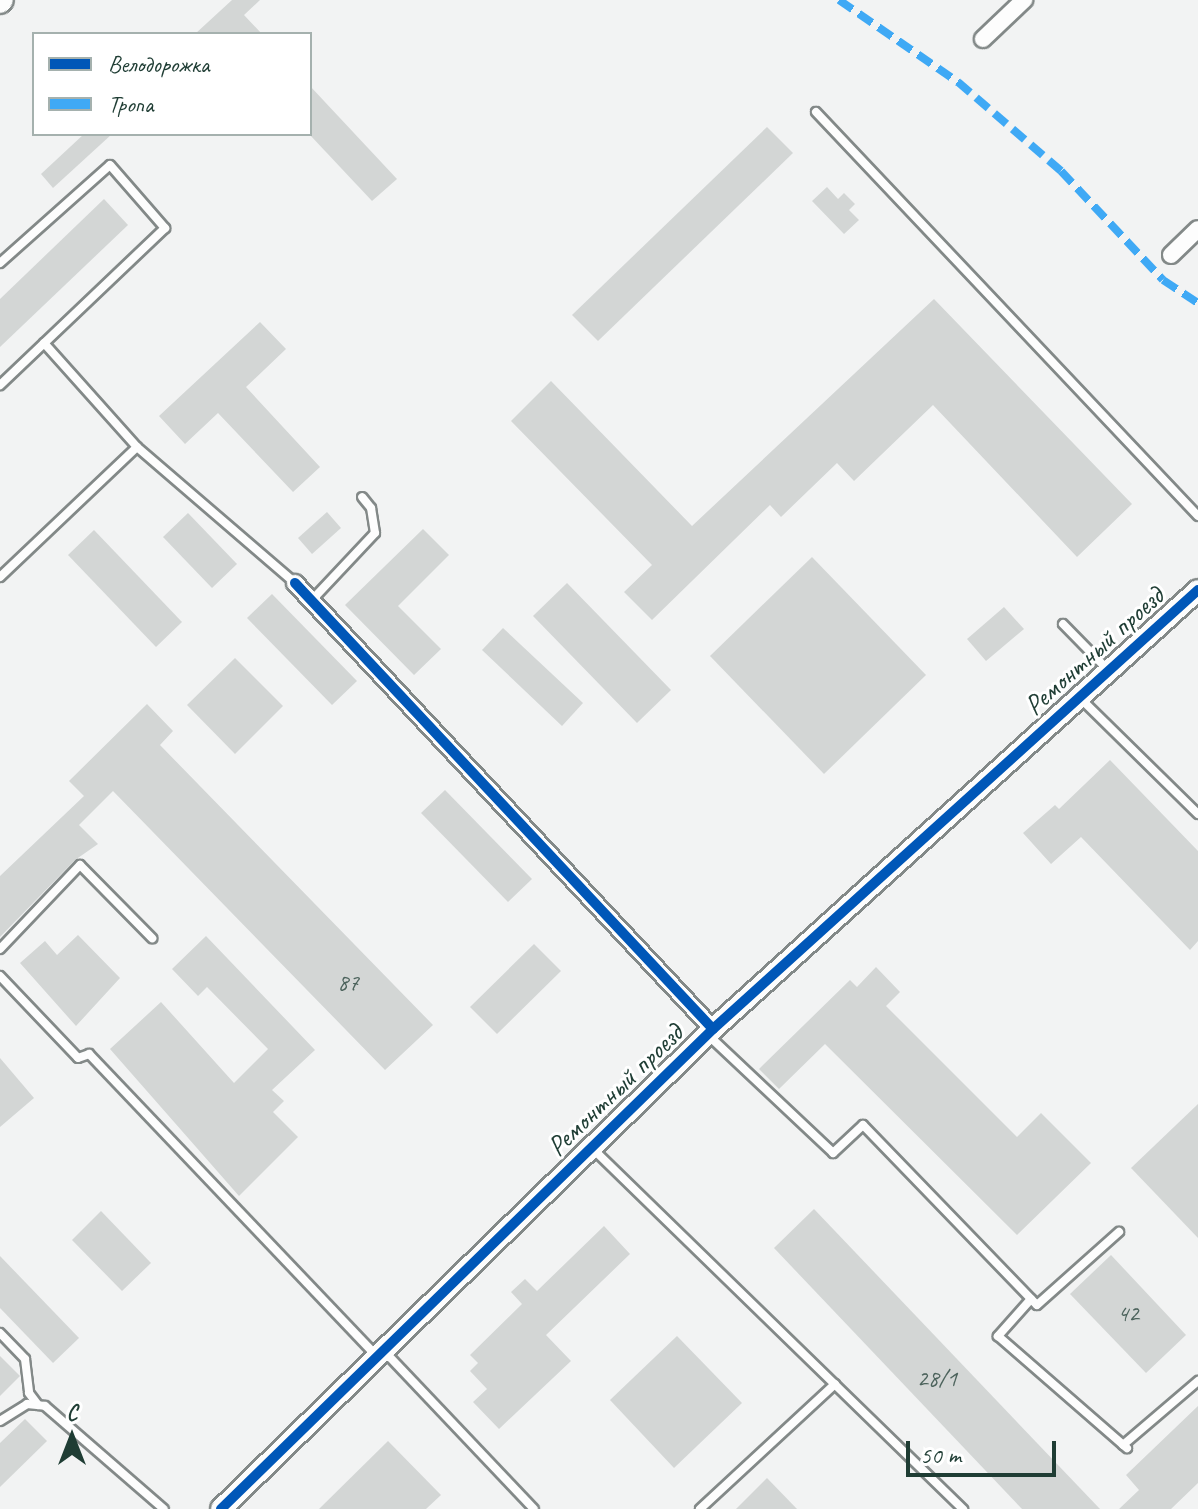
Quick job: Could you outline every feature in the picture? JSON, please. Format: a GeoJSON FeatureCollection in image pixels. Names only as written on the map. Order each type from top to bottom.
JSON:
{"type":"FeatureCollection","features":[{"type":"Feature","properties":{"kind":"street"},"geometry":{"type":"LineString","coordinates":[[983,39],[1024,0]]}},
{"type":"Feature","properties":{"kind":"street"},"geometry":{"type":"LineString","coordinates":[[1171,255],[1198,229]]}},
{"type":"Feature","properties":{"kind":"street"},"geometry":{"type":"LineString","coordinates":[[295,583],[710,1032]]}},
{"type":"Feature","properties":{"kind":"street","name":"Ремонтный проезд"},"geometry":{"type":"LineString","coordinates":[[221,1509],[710,1032],[1198,590]]}},
{"type":"Feature","properties":{"kind":"lane"},"geometry":{"type":"LineString","coordinates":[[816,112],[1198,516]]}},
{"type":"Feature","properties":{"kind":"lane"},"geometry":{"type":"LineString","coordinates":[[0,263],[110,165],[165,228],[0,385]]}},
{"type":"Feature","properties":{"kind":"lane"},"geometry":{"type":"LineString","coordinates":[[44,343],[137,447],[295,583]]}},
{"type":"Feature","properties":{"kind":"lane"},"geometry":{"type":"LineString","coordinates":[[0,577],[137,447]]}},
{"type":"Feature","properties":{"kind":"lane"},"geometry":{"type":"LineString","coordinates":[[312,601],[375,533],[371,508],[362,497]]}},
{"type":"Feature","properties":{"kind":"lane"},"geometry":{"type":"LineString","coordinates":[[1063,624],[1108,670]]}},
{"type":"Feature","properties":{"kind":"lane"},"geometry":{"type":"LineString","coordinates":[[1079,697],[1198,814]]}},
{"type":"Feature","properties":{"kind":"lane"},"geometry":{"type":"LineString","coordinates":[[0,949],[80,865],[152,938]]}},
{"type":"Feature","properties":{"kind":"lane"},"geometry":{"type":"LineString","coordinates":[[0,976],[78,1058],[89,1054],[534,1509]]}},
{"type":"Feature","properties":{"kind":"lane"},"geometry":{"type":"LineString","coordinates":[[710,1032],[833,1153],[863,1125],[1037,1305],[1119,1232]]}},
{"type":"Feature","properties":{"kind":"lane"},"geometry":{"type":"LineString","coordinates":[[591,1147],[963,1509]]}},
{"type":"Feature","properties":{"kind":"lane"},"geometry":{"type":"LineString","coordinates":[[1031,1299],[998,1336],[1125,1446],[1198,1381]]}},
{"type":"Feature","properties":{"kind":"lane"},"geometry":{"type":"LineString","coordinates":[[0,1333],[25,1359],[29,1393],[38,1405],[164,1509]]}},
{"type":"Feature","properties":{"kind":"lane"},"geometry":{"type":"LineString","coordinates":[[700,1509],[835,1384]]}},
{"type":"Feature","properties":{"kind":"lane"},"geometry":{"type":"LineString","coordinates":[[0,1421],[27,1404],[38,1405]]}},
{"type":"Feature","properties":{"kind":"building"},"geometry":{"type":"Polygon","coordinates":[[[232,0],[260,0],[244,15],[260,32],[197,32],[232,0]]]}},
{"type":"Feature","properties":{"kind":"building"},"geometry":{"type":"Polygon","coordinates":[[[312,88],[397,179],[372,201],[311,136],[312,88]]]}},
{"type":"Feature","properties":{"kind":"building"},"geometry":{"type":"Polygon","coordinates":[[[767,127],[793,153],[598,341],[572,315],[767,127]]]}},
{"type":"Feature","properties":{"kind":"building"},"geometry":{"type":"Polygon","coordinates":[[[82,136],[110,136],[53,188],[41,174],[82,136]]]}},
{"type":"Feature","properties":{"kind":"building"},"geometry":{"type":"Polygon","coordinates":[[[827,187],[838,199],[844,193],[855,204],[849,210],[859,220],[844,234],[812,201],[827,187]]]}},
{"type":"Feature","properties":{"kind":"building"},"geometry":{"type":"Polygon","coordinates":[[[104,199],[128,225],[0,347],[0,299],[104,199]]]}},
{"type":"Feature","properties":{"kind":"building"},"geometry":{"type":"Polygon","coordinates":[[[934,299],[1132,504],[1077,557],[933,405],[854,481],[837,463],[781,517],[770,505],[652,620],[624,592],[652,565],[511,421],[551,381],[692,526],[934,299]]]}},
{"type":"Feature","properties":{"kind":"building"},"geometry":{"type":"Polygon","coordinates":[[[260,322],[286,349],[246,387],[320,467],[293,492],[218,413],[185,444],[159,416],[260,322]]]}},
{"type":"Feature","properties":{"kind":"building"},"geometry":{"type":"Polygon","coordinates":[[[327,512],[341,528],[312,554],[298,538],[327,512]]]}},
{"type":"Feature","properties":{"kind":"building"},"geometry":{"type":"Polygon","coordinates":[[[188,513],[237,564],[212,588],[163,537],[188,513]]]}},
{"type":"Feature","properties":{"kind":"building"},"geometry":{"type":"Polygon","coordinates":[[[423,529],[449,555],[398,606],[441,649],[414,675],[345,605],[423,529]]]}},
{"type":"Feature","properties":{"kind":"building"},"geometry":{"type":"Polygon","coordinates":[[[94,530],[182,622],[156,647],[68,555],[94,530]]]}},
{"type":"Feature","properties":{"kind":"building"},"geometry":{"type":"Polygon","coordinates":[[[812,557],[926,675],[824,774],[710,656],[812,557]]]}},
{"type":"Feature","properties":{"kind":"building"},"geometry":{"type":"Polygon","coordinates":[[[567,583],[671,690],[637,723],[533,616],[567,583]]]}},
{"type":"Feature","properties":{"kind":"building"},"geometry":{"type":"Polygon","coordinates":[[[272,594],[357,681],[332,705],[247,618],[272,594]]]}},
{"type":"Feature","properties":{"kind":"building"},"geometry":{"type":"Polygon","coordinates":[[[1004,607],[1024,629],[986,661],[967,639],[1004,607]]]}},
{"type":"Feature","properties":{"kind":"building"},"geometry":{"type":"Polygon","coordinates":[[[503,628],[583,703],[562,726],[482,650],[503,628]]]}},
{"type":"Feature","properties":{"kind":"building"},"geometry":{"type":"Polygon","coordinates":[[[235,658],[283,706],[235,754],[187,705],[235,658]]]}},
{"type":"Feature","properties":{"kind":"building"},"geometry":{"type":"Polygon","coordinates":[[[147,704],[173,731],[160,745],[433,1025],[385,1070],[113,791],[79,825],[98,844],[75,860],[0,937],[0,876],[84,796],[69,781],[147,704]]]}},
{"type":"Feature","properties":{"kind":"building"},"geometry":{"type":"Polygon","coordinates":[[[1110,760],[1198,851],[1198,941],[1190,950],[1081,837],[1051,864],[1023,833],[1055,805],[1059,809],[1110,760]]]}},
{"type":"Feature","properties":{"kind":"building"},"geometry":{"type":"Polygon","coordinates":[[[445,790],[532,879],[508,902],[421,813],[445,790]]]}},
{"type":"Feature","properties":{"kind":"building"},"geometry":{"type":"Polygon","coordinates":[[[78,935],[120,978],[76,1026],[20,963],[45,941],[57,955],[78,935]]]}},
{"type":"Feature","properties":{"kind":"building"},"geometry":{"type":"Polygon","coordinates":[[[206,936],[315,1050],[272,1090],[284,1101],[273,1112],[298,1137],[239,1196],[110,1049],[161,1002],[234,1083],[268,1049],[207,987],[198,996],[172,969],[206,936]]]}},
{"type":"Feature","properties":{"kind":"building"},"geometry":{"type":"Polygon","coordinates":[[[534,944],[561,971],[497,1034],[470,1007],[534,944]]]}},
{"type":"Feature","properties":{"kind":"building"},"geometry":{"type":"Polygon","coordinates":[[[876,967],[900,992],[886,1006],[1017,1137],[1041,1113],[1091,1163],[1017,1235],[825,1044],[779,1089],[759,1069],[850,980],[857,987],[876,967]]]}},
{"type":"Feature","properties":{"kind":"building"},"geometry":{"type":"Polygon","coordinates":[[[0,1058],[34,1098],[0,1127],[0,1058]]]}},
{"type":"Feature","properties":{"kind":"building"},"geometry":{"type":"Polygon","coordinates":[[[1198,1104],[1198,1238],[1131,1168],[1198,1104]]]}},
{"type":"Feature","properties":{"kind":"building"},"geometry":{"type":"Polygon","coordinates":[[[814,1209],[1100,1509],[1022,1509],[774,1248],[814,1209]]]}},
{"type":"Feature","properties":{"kind":"building"},"geometry":{"type":"Polygon","coordinates":[[[101,1211],[151,1263],[122,1291],[72,1240],[101,1211]]]}},
{"type":"Feature","properties":{"kind":"building"},"geometry":{"type":"Polygon","coordinates":[[[604,1226],[630,1254],[546,1335],[571,1361],[499,1429],[473,1402],[487,1389],[470,1371],[478,1363],[470,1355],[522,1304],[511,1292],[525,1279],[537,1291],[604,1226]]]}},
{"type":"Feature","properties":{"kind":"building"},"geometry":{"type":"Polygon","coordinates":[[[1111,1255],[1186,1335],[1146,1373],[1070,1294],[1111,1255]]]}},
{"type":"Feature","properties":{"kind":"building"},"geometry":{"type":"Polygon","coordinates":[[[0,1256],[79,1338],[53,1363],[0,1308],[0,1256]]]}},
{"type":"Feature","properties":{"kind":"building"},"geometry":{"type":"Polygon","coordinates":[[[677,1336],[742,1403],[674,1468],[610,1400],[677,1336]]]}},
{"type":"Feature","properties":{"kind":"building"},"geometry":{"type":"Polygon","coordinates":[[[0,1356],[20,1376],[0,1396],[0,1356]]]}},
{"type":"Feature","properties":{"kind":"building"},"geometry":{"type":"Polygon","coordinates":[[[1198,1406],[1198,1483],[1171,1509],[1119,1509],[1139,1490],[1126,1475],[1198,1406]]]}},
{"type":"Feature","properties":{"kind":"building"},"geometry":{"type":"Polygon","coordinates":[[[25,1419],[47,1441],[0,1487],[0,1443],[25,1419]]]}},
{"type":"Feature","properties":{"kind":"building"},"geometry":{"type":"Polygon","coordinates":[[[388,1441],[441,1495],[426,1509],[319,1509],[388,1441]]]}},
{"type":"Feature","properties":{"kind":"building"},"geometry":{"type":"Polygon","coordinates":[[[767,1478],[797,1509],[736,1509],[767,1478]]]}},
{"type":"Feature","properties":{"kind":"marked path"},"geometry":{"type":"LineString","coordinates":[[839,0],[958,82],[1061,171],[1163,280],[1198,303]]}},
{"type":"Feature","properties":{"kind":"cycle path"},"geometry":{"type":"LineString","coordinates":[[295,583],[713,1029]]}},
{"type":"Feature","properties":{"kind":"cycle path"},"geometry":{"type":"LineString","coordinates":[[221,1509],[713,1029],[1198,590]]}}]}
